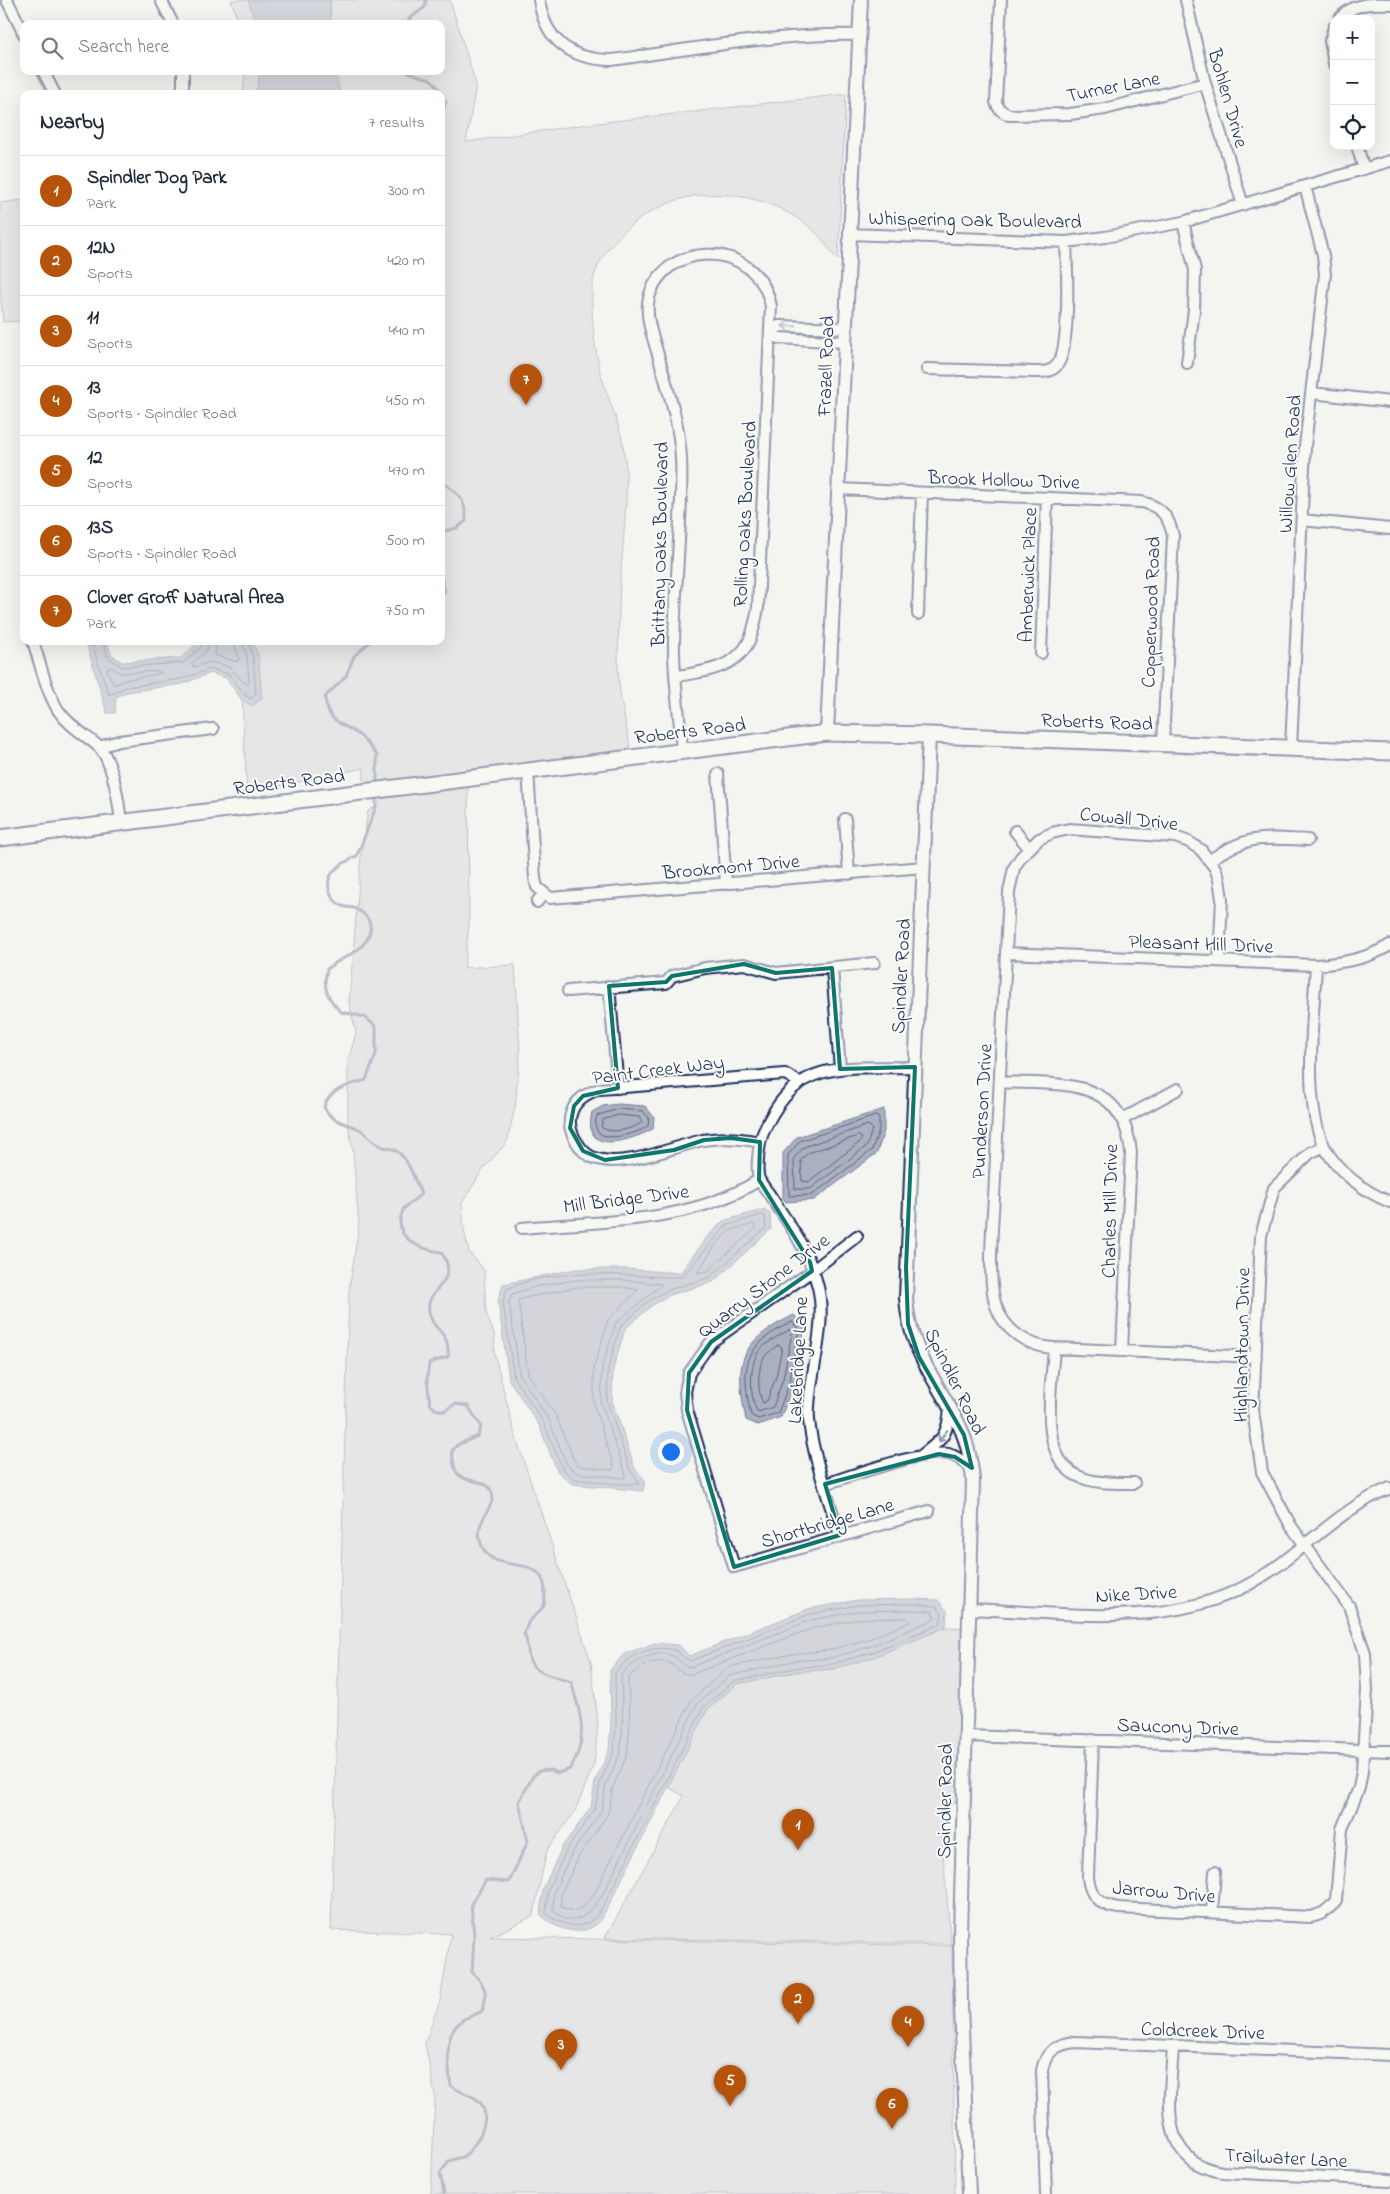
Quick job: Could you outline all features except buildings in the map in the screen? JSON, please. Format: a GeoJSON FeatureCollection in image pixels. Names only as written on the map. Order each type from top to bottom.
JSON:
{"type":"FeatureCollection","features":[{"type":"Feature","properties":{"kind":"main road","name":"Roberts Road"},"geometry":{"type":"LineString","coordinates":[[0,838],[827,733],[1390,752]]}},
{"type":"Feature","properties":{"kind":"street"},"geometry":{"type":"LineString","coordinates":[[6,0],[20,26]]}},
{"type":"Feature","properties":{"kind":"street"},"geometry":{"type":"LineString","coordinates":[[162,0],[171,20]]}},
{"type":"Feature","properties":{"kind":"street"},"geometry":{"type":"LineString","coordinates":[[539,0],[541,10],[554,37],[577,55],[594,60],[612,60],[781,37],[815,34],[859,36]]}},
{"type":"Feature","properties":{"kind":"street","name":"Frazell Road"},"geometry":{"type":"LineString","coordinates":[[827,733],[861,0]]}},
{"type":"Feature","properties":{"kind":"street","name":"Turner Lane"},"geometry":{"type":"LineString","coordinates":[[1001,0],[996,94],[998,108],[1009,115],[1070,114],[1105,109],[1205,83]]}},
{"type":"Feature","properties":{"kind":"street","name":"Bohlen Drive"},"geometry":{"type":"LineString","coordinates":[[1186,0],[1205,83],[1243,204]]}},
{"type":"Feature","properties":{"kind":"street"},"geometry":{"type":"LineString","coordinates":[[1344,15],[1359,5],[1390,4]]}},
{"type":"Feature","properties":{"kind":"street"},"geometry":{"type":"LineString","coordinates":[[45,75],[52,90]]}},
{"type":"Feature","properties":{"kind":"street"},"geometry":{"type":"LineString","coordinates":[[182,90],[183,75]]}},
{"type":"Feature","properties":{"kind":"street"},"geometry":{"type":"LineString","coordinates":[[1359,150],[1364,169]]}},
{"type":"Feature","properties":{"kind":"street","name":"Whispering Oak Boulevard"},"geometry":{"type":"LineString","coordinates":[[849,234],[1066,242],[1105,238],[1183,222],[1390,161]]}},
{"type":"Feature","properties":{"kind":"street","name":"Willow Glen Road"},"geometry":{"type":"LineString","coordinates":[[1291,748],[1305,446],[1325,274],[1324,255],[1305,186]]}},
{"type":"Feature","properties":{"kind":"street"},"geometry":{"type":"LineString","coordinates":[[1183,222],[1195,270],[1194,310],[1187,363]]}},
{"type":"Feature","properties":{"kind":"street"},"geometry":{"type":"LineString","coordinates":[[927,369],[1047,372],[1057,366],[1062,356],[1067,312],[1066,242]]}},
{"type":"Feature","properties":{"kind":"street","name":"Brittany Oaks Boulevard"},"geometry":{"type":"LineString","coordinates":[[682,751],[674,645],[681,496],[681,448],[649,322],[648,303],[653,287],[676,263],[690,256],[710,254],[729,257],[749,266],[762,280],[771,306],[771,334]]}},
{"type":"Feature","properties":{"kind":"street"},"geometry":{"type":"LineString","coordinates":[[844,342],[779,338],[771,334],[779,326],[845,328]]}},
{"type":"Feature","properties":{"kind":"street","name":"Rolling Oaks Boulevard"},"geometry":{"type":"LineString","coordinates":[[677,676],[702,672],[733,662],[750,640],[758,608],[771,334]]}},
{"type":"Feature","properties":{"kind":"street"},"geometry":{"type":"LineString","coordinates":[[1312,393],[1390,402]]}},
{"type":"Feature","properties":{"kind":"street","name":"Brook Hollow Drive"},"geometry":{"type":"LineString","coordinates":[[838,489],[1142,502],[1154,505],[1165,513]]}},
{"type":"Feature","properties":{"kind":"street"},"geometry":{"type":"LineString","coordinates":[[918,614],[922,493]]}},
{"type":"Feature","properties":{"kind":"street","name":"Amberwick Place"},"geometry":{"type":"LineString","coordinates":[[1041,653],[1047,498]]}},
{"type":"Feature","properties":{"kind":"street","name":"Copperwood Road"},"geometry":{"type":"LineString","coordinates":[[1163,743],[1173,536],[1165,513]]}},
{"type":"Feature","properties":{"kind":"street"},"geometry":{"type":"LineString","coordinates":[[1302,520],[1390,529]]}},
{"type":"Feature","properties":{"kind":"street"},"geometry":{"type":"LineString","coordinates":[[34,645],[58,710],[85,738],[99,747],[105,757],[116,792],[121,823]]}},
{"type":"Feature","properties":{"kind":"street"},"geometry":{"type":"LineString","coordinates":[[99,747],[119,741],[213,729]]}},
{"type":"Feature","properties":{"kind":"street","name":"Spindler Road"},"geometry":{"type":"LineString","coordinates":[[929,735],[906,1267],[906,1310],[910,1331],[920,1356],[964,1434],[972,1468],[961,1998],[969,2194]]}},
{"type":"Feature","properties":{"kind":"street","name":"Brookmont Drive"},"geometry":{"type":"LineString","coordinates":[[528,771],[535,879],[540,898],[558,899],[924,867]]}},
{"type":"Feature","properties":{"kind":"street"},"geometry":{"type":"LineString","coordinates":[[718,774],[726,884]]}},
{"type":"Feature","properties":{"kind":"street"},"geometry":{"type":"LineString","coordinates":[[846,819],[849,874]]}},
{"type":"Feature","properties":{"kind":"street","name":"Cowall Drive"},"geometry":{"type":"LineString","coordinates":[[1029,848],[1046,836],[1069,829],[1161,834],[1189,842],[1210,860],[1219,879],[1222,899],[1219,961]]}},
{"type":"Feature","properties":{"kind":"street"},"geometry":{"type":"LineString","coordinates":[[1015,831],[1029,848]]}},
{"type":"Feature","properties":{"kind":"street"},"geometry":{"type":"LineString","coordinates":[[1210,860],[1233,845],[1244,841],[1267,838],[1308,840]]}},
{"type":"Feature","properties":{"kind":"street","name":"Punderson Drive"},"geometry":{"type":"LineString","coordinates":[[1029,848],[1014,868],[1011,880],[1006,953],[992,1232],[992,1292],[999,1315],[1015,1333],[1037,1345],[1054,1348],[1256,1357]]}},
{"type":"Feature","properties":{"kind":"street","name":"Pleasant Hill Drive"},"geometry":{"type":"LineString","coordinates":[[1006,953],[1316,965],[1364,958],[1390,945]]}},
{"type":"Feature","properties":{"kind":"street"},"geometry":{"type":"LineString","coordinates":[[568,991],[666,982],[672,976],[706,968],[744,964],[776,973],[874,963]]}},
{"type":"Feature","properties":{"kind":"street"},"geometry":{"type":"LineString","coordinates":[[1316,965],[1312,1083],[1316,1121],[1324,1146],[1333,1160],[1357,1183],[1390,1202]]}},
{"type":"Feature","properties":{"kind":"street"},"geometry":{"type":"LineString","coordinates":[[832,968],[840,1069]]}},
{"type":"Feature","properties":{"kind":"street"},"geometry":{"type":"LineString","coordinates":[[610,986],[618,1088]]}},
{"type":"Feature","properties":{"kind":"street"},"geometry":{"type":"LineString","coordinates":[[759,1180],[760,1142],[772,1113],[799,1082],[815,1074],[840,1069],[915,1067]]}},
{"type":"Feature","properties":{"kind":"street","name":"Paint Creek Way"},"geometry":{"type":"LineString","coordinates":[[760,1142],[731,1138],[704,1140],[674,1150],[623,1160],[604,1160],[592,1157],[583,1151],[570,1128],[570,1117],[574,1106],[583,1096],[600,1089],[786,1074],[799,1082]]}},
{"type":"Feature","properties":{"kind":"street","name":"Charles Mill Drive"},"geometry":{"type":"LineString","coordinates":[[1000,1082],[1085,1088],[1107,1100],[1123,1119],[1128,1129],[1131,1153],[1122,1351]]}},
{"type":"Feature","properties":{"kind":"street"},"geometry":{"type":"LineString","coordinates":[[1123,1119],[1178,1089]]}},
{"type":"Feature","properties":{"kind":"street","name":"Highlandtown Drive"},"geometry":{"type":"LineString","coordinates":[[1324,1146],[1310,1153],[1274,1188],[1261,1236],[1254,1411],[1262,1472],[1291,1526],[1349,1606],[1359,1631],[1365,1654],[1367,1680],[1361,1781],[1342,1829],[1338,1892],[1330,1909]]}},
{"type":"Feature","properties":{"kind":"street","name":"Mill Bridge Drive"},"geometry":{"type":"LineString","coordinates":[[522,1228],[663,1215],[707,1205],[759,1180]]}},
{"type":"Feature","properties":{"kind":"street","name":"Lakebridge Lane"},"geometry":{"type":"LineString","coordinates":[[759,1180],[805,1248],[818,1287],[820,1308],[808,1408],[811,1433],[840,1535]]}},
{"type":"Feature","properties":{"kind":"street","name":"Quarry Stone Drive"},"geometry":{"type":"LineString","coordinates":[[734,1567],[687,1410],[685,1392],[689,1373],[711,1342],[812,1271],[857,1236]]}},
{"type":"Feature","properties":{"kind":"street"},"geometry":{"type":"LineString","coordinates":[[1054,1348],[1050,1426],[1055,1454],[1063,1465],[1074,1474],[1102,1482],[1134,1483]]}},
{"type":"Feature","properties":{"kind":"street"},"geometry":{"type":"LineString","coordinates":[[921,1456],[945,1436],[950,1408]]}},
{"type":"Feature","properties":{"kind":"street"},"geometry":{"type":"LineString","coordinates":[[825,1484],[921,1456],[948,1454],[972,1468]]}},
{"type":"Feature","properties":{"kind":"street","name":"Nike Drive"},"geometry":{"type":"LineString","coordinates":[[969,1609],[1122,1615],[1184,1609],[1206,1603],[1246,1586],[1282,1563],[1354,1507],[1374,1494],[1390,1488]]}},
{"type":"Feature","properties":{"kind":"street","name":"Shortbridge Lane"},"geometry":{"type":"LineString","coordinates":[[734,1567],[929,1511]]}},
{"type":"Feature","properties":{"kind":"street","name":"Saucony Drive"},"geometry":{"type":"LineString","coordinates":[[965,1736],[1390,1752]]}},
{"type":"Feature","properties":{"kind":"street","name":"Jarrow Drive"},"geometry":{"type":"LineString","coordinates":[[1093,1740],[1088,1877],[1089,1886],[1094,1898],[1107,1906],[1118,1908],[1311,1917],[1330,1909]]}},
{"type":"Feature","properties":{"kind":"street"},"geometry":{"type":"LineString","coordinates":[[1212,1912],[1215,1872]]}},
{"type":"Feature","properties":{"kind":"street","name":"Coldcreek Drive"},"geometry":{"type":"LineString","coordinates":[[1046,2194],[1042,2082],[1044,2061],[1056,2046],[1066,2043],[1390,2055]]}},
{"type":"Feature","properties":{"kind":"street","name":"Trailwater Lane"},"geometry":{"type":"LineString","coordinates":[[1173,2046],[1172,2127],[1174,2137],[1185,2155],[1202,2167],[1222,2172],[1390,2180]]}},
{"type":"Feature","properties":{"kind":"highlighted area"},"geometry":{"type":"Polygon","coordinates":[[[744,964],[776,973],[832,968],[840,1069],[915,1067],[906,1267],[908,1324],[919,1357],[964,1435],[972,1468],[955,1457],[939,1454],[825,1484],[840,1535],[734,1567],[687,1410],[689,1373],[711,1342],[812,1271],[810,1262],[759,1180],[760,1142],[731,1138],[704,1140],[674,1150],[605,1160],[583,1151],[570,1128],[574,1106],[583,1096],[618,1088],[609,986],[666,982],[672,976],[744,964]]]}},
{"type":"Feature","properties":{"kind":"shaded area"},"geometry":{"type":"Polygon","coordinates":[[[231,0],[450,0],[476,85],[466,142],[581,125],[846,94],[838,260],[813,230],[775,206],[732,195],[703,195],[669,203],[652,211],[623,233],[601,261],[592,285],[595,342],[599,369],[617,420],[625,455],[626,499],[620,591],[618,666],[620,692],[631,758],[468,779],[469,925],[464,968],[515,965],[520,1054],[515,1107],[507,1142],[484,1168],[462,1203],[464,1230],[469,1252],[484,1270],[486,1313],[495,1336],[494,1352],[515,1435],[591,1662],[598,1723],[594,1765],[574,1813],[547,1850],[533,1916],[490,1937],[952,1946],[955,2194],[431,2194],[435,2095],[425,2043],[440,2001],[451,1934],[331,1930],[349,1291],[359,1225],[353,1151],[348,1124],[348,1061],[356,1033],[349,1003],[361,857],[368,811],[376,807],[388,789],[363,791],[364,768],[247,793],[239,645],[445,645],[445,90],[243,90],[245,75],[445,75],[445,20],[238,20],[231,0]]]}},
{"type":"Feature","properties":{"kind":"shaded area"},"geometry":{"type":"Polygon","coordinates":[[[20,200],[20,321],[3,322],[0,288],[0,203],[20,200]]]}},
{"type":"Feature","properties":{"kind":"shaded area"},"geometry":{"type":"Polygon","coordinates":[[[946,1627],[968,1628],[963,1801],[939,1807],[951,1944],[605,1938],[684,1796],[668,1787],[707,1710],[737,1684],[795,1672],[833,1669],[874,1657],[946,1627]]]}},
{"type":"Feature","properties":{"kind":"water"},"geometry":{"type":"Polygon","coordinates":[[[248,0],[330,0],[331,20],[255,20],[248,0]]]}},
{"type":"Feature","properties":{"kind":"water"},"geometry":{"type":"Polygon","coordinates":[[[259,75],[336,75],[339,90],[257,90],[259,75]]]}},
{"type":"Feature","properties":{"kind":"water"},"geometry":{"type":"Polygon","coordinates":[[[108,645],[111,654],[122,662],[181,658],[196,645],[254,645],[258,654],[262,698],[252,706],[242,700],[226,678],[211,673],[182,684],[127,692],[116,697],[115,713],[107,713],[87,646],[108,645]]]}},
{"type":"Feature","properties":{"kind":"water"},"geometry":{"type":"Polygon","coordinates":[[[618,1104],[645,1106],[654,1117],[653,1129],[621,1141],[610,1142],[600,1140],[594,1135],[591,1126],[592,1112],[603,1106],[618,1104]]]}},
{"type":"Feature","properties":{"kind":"water"},"geometry":{"type":"Polygon","coordinates":[[[884,1109],[884,1131],[877,1153],[814,1200],[786,1202],[783,1198],[783,1153],[797,1137],[884,1109]]]}},
{"type":"Feature","properties":{"kind":"water"},"geometry":{"type":"Polygon","coordinates":[[[765,1209],[770,1214],[771,1229],[713,1282],[670,1295],[651,1306],[625,1329],[613,1369],[612,1400],[635,1469],[645,1480],[643,1491],[572,1484],[557,1471],[539,1425],[509,1380],[498,1301],[503,1284],[576,1269],[625,1269],[680,1273],[708,1236],[723,1221],[765,1209]]]}},
{"type":"Feature","properties":{"kind":"water"},"geometry":{"type":"Polygon","coordinates":[[[794,1315],[805,1327],[794,1382],[781,1417],[758,1425],[746,1420],[742,1399],[741,1368],[745,1355],[751,1344],[762,1334],[794,1315]]]}},
{"type":"Feature","properties":{"kind":"water"},"geometry":{"type":"Polygon","coordinates":[[[858,1600],[938,1600],[947,1611],[946,1627],[874,1657],[833,1669],[795,1672],[737,1684],[707,1710],[610,1903],[598,1922],[587,1929],[572,1931],[558,1927],[540,1914],[543,1889],[562,1847],[591,1807],[595,1782],[609,1750],[611,1723],[610,1670],[624,1654],[655,1643],[679,1645],[689,1656],[808,1609],[858,1600]]]}},
{"type":"Feature","properties":{"kind":"waterway"},"geometry":{"type":"LineString","coordinates":[[409,20],[425,7],[426,0]]}},
{"type":"Feature","properties":{"kind":"waterway"},"geometry":{"type":"LineString","coordinates":[[418,75],[433,81],[439,90]]}},
{"type":"Feature","properties":{"kind":"waterway"},"geometry":{"type":"LineString","coordinates":[[445,100],[445,105]]}},
{"type":"Feature","properties":{"kind":"waterway"},"geometry":{"type":"LineString","coordinates":[[445,484],[463,502],[466,513],[466,521],[457,528],[445,531]]}},
{"type":"Feature","properties":{"kind":"waterway"},"geometry":{"type":"LineString","coordinates":[[366,645],[354,656],[346,676],[325,697],[332,717],[362,737],[377,755],[377,785]]}},
{"type":"Feature","properties":{"kind":"waterway"},"geometry":{"type":"LineString","coordinates":[[376,794],[376,807],[357,856],[340,865],[329,879],[333,899],[344,907],[354,908],[363,914],[369,920],[369,934],[359,948],[327,969],[325,982],[327,993],[341,1012],[364,1017],[376,1027],[376,1054],[366,1080],[335,1092],[330,1096],[324,1107],[335,1119],[359,1129],[378,1145],[397,1151],[409,1166],[421,1194],[403,1210],[400,1220],[401,1228],[404,1235],[416,1245],[441,1252],[447,1262],[448,1271],[446,1278],[432,1296],[429,1304],[431,1319],[444,1336],[448,1348],[448,1357],[429,1363],[427,1379],[430,1404],[435,1409],[444,1411],[455,1404],[468,1406],[481,1426],[478,1436],[457,1445],[452,1451],[455,1468],[461,1477],[485,1484],[492,1493],[491,1505],[484,1517],[479,1532],[484,1550],[492,1558],[501,1562],[533,1569],[541,1576],[545,1588],[544,1606],[528,1623],[524,1634],[529,1657],[531,1663],[540,1672],[571,1682],[578,1704],[581,1726],[580,1747],[570,1769],[558,1773],[550,1770],[539,1771],[533,1776],[519,1802],[528,1841],[509,1882],[486,1880],[471,1904],[474,1936],[472,1972],[483,1985],[485,1999],[482,2011],[464,2019],[452,2033],[449,2041],[448,2059],[451,2086],[475,2098],[481,2104],[485,2119],[480,2136],[470,2151],[462,2157],[450,2161],[440,2173],[444,2194]]}},
{"type":"Feature","properties":{"kind":"place","name":"Clover Groff Natural Area"},"geometry":{"type":"Point","coordinates":[526,405]}},
{"type":"Feature","properties":{"kind":"place","name":"Spindler Dog Park"},"geometry":{"type":"Point","coordinates":[798,1850]}},
{"type":"Feature","properties":{"kind":"place","name":"12N"},"geometry":{"type":"Point","coordinates":[798,2024]}},
{"type":"Feature","properties":{"kind":"place","name":"13"},"geometry":{"type":"Point","coordinates":[908,2047]}},
{"type":"Feature","properties":{"kind":"place","name":"11"},"geometry":{"type":"Point","coordinates":[561,2070]}},
{"type":"Feature","properties":{"kind":"place","name":"12"},"geometry":{"type":"Point","coordinates":[730,2106]}},
{"type":"Feature","properties":{"kind":"place","name":"13S"},"geometry":{"type":"Point","coordinates":[892,2129]}}]}
